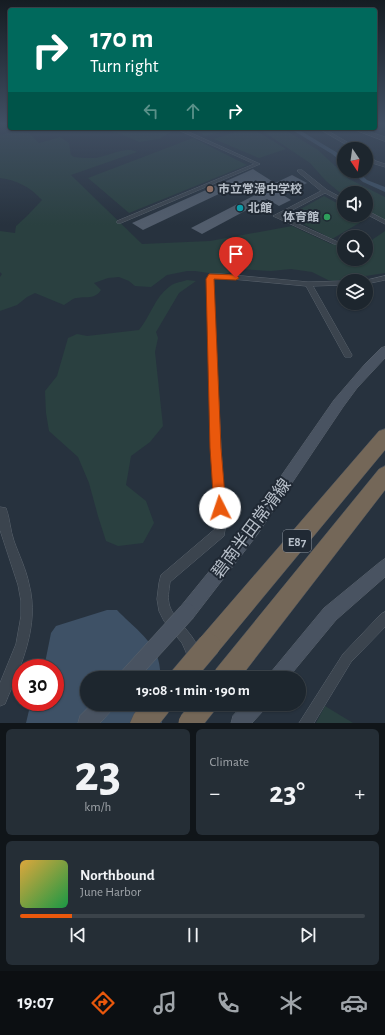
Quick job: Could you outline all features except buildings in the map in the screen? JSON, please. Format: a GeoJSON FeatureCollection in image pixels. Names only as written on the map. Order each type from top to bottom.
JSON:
{"type":"FeatureCollection","features":[{"type":"Feature","properties":{"kind":"highway","name":"E87"},"geometry":{"type":"LineString","coordinates":[[187,671],[385,437]]}},
{"type":"Feature","properties":{"kind":"highway","name":"E87"},"geometry":{"type":"LineString","coordinates":[[231,671],[385,475]]}},
{"type":"Feature","properties":{"kind":"highway"},"geometry":{"type":"LineString","coordinates":[[144,723],[154,711]]}},
{"type":"Feature","properties":{"kind":"highway"},"geometry":{"type":"LineString","coordinates":[[190,723],[199,711]]}},
{"type":"Feature","properties":{"kind":"main road","name":"碧南半田常滑線"},"geometry":{"type":"LineString","coordinates":[[133,671],[187,612],[254,527],[335,410],[366,370],[385,351]]}},
{"type":"Feature","properties":{"kind":"main road"},"geometry":{"type":"LineString","coordinates":[[366,370],[379,363],[385,363]]}},
{"type":"Feature","properties":{"kind":"main road"},"geometry":{"type":"LineString","coordinates":[[283,671],[330,614],[385,567]]}},
{"type":"Feature","properties":{"kind":"main road"},"geometry":{"type":"LineString","coordinates":[[87,723],[98,711]]}},
{"type":"Feature","properties":{"kind":"main road"},"geometry":{"type":"LineString","coordinates":[[240,723],[250,711]]}},
{"type":"Feature","properties":{"kind":"street"},"geometry":{"type":"LineString","coordinates":[[118,222],[258,164],[244,158]]}},
{"type":"Feature","properties":{"kind":"street"},"geometry":{"type":"LineString","coordinates":[[373,161],[385,166]]}},
{"type":"Feature","properties":{"kind":"street"},"geometry":{"type":"LineString","coordinates":[[300,172],[337,197]]}},
{"type":"Feature","properties":{"kind":"street"},"geometry":{"type":"LineString","coordinates":[[326,191],[276,216],[336,243]]}},
{"type":"Feature","properties":{"kind":"street"},"geometry":{"type":"LineString","coordinates":[[373,216],[385,222]]}},
{"type":"Feature","properties":{"kind":"street"},"geometry":{"type":"LineString","coordinates":[[193,671],[193,656],[189,642],[165,610],[163,592],[165,579],[220,532],[222,523],[216,448],[210,279],[212,276],[221,276],[308,284],[337,283]]}},
{"type":"Feature","properties":{"kind":"street"},"geometry":{"type":"LineString","coordinates":[[373,281],[385,278]]}},
{"type":"Feature","properties":{"kind":"street"},"geometry":{"type":"LineString","coordinates":[[308,284],[348,355]]}},
{"type":"Feature","properties":{"kind":"street"},"geometry":{"type":"LineString","coordinates":[[0,512],[2,512],[3,526],[24,585],[26,608],[26,631],[18,658],[0,699]]}},
{"type":"Feature","properties":{"kind":"street"},"geometry":{"type":"LineString","coordinates":[[306,723],[347,658],[385,618]]}},
{"type":"Feature","properties":{"kind":"street"},"geometry":{"type":"LineString","coordinates":[[195,711],[197,723]]}},
{"type":"Feature","properties":{"kind":"green space"},"geometry":{"type":"Polygon","coordinates":[[[0,158],[121,158],[71,175],[142,244],[210,241],[292,226],[331,244],[337,244],[337,266],[373,266],[373,239],[385,231],[385,273],[373,275],[337,274],[337,280],[333,281],[312,272],[291,269],[271,271],[240,269],[222,275],[187,271],[167,275],[151,287],[135,286],[129,281],[119,277],[108,278],[94,283],[101,290],[92,297],[73,299],[64,305],[35,293],[17,305],[0,311],[0,277],[2,274],[0,272],[0,231],[15,233],[16,226],[42,200],[33,191],[12,180],[0,178],[0,158]]]}},
{"type":"Feature","properties":{"kind":"green space"},"geometry":{"type":"Polygon","coordinates":[[[141,158],[232,158],[247,165],[129,213],[88,178],[141,158]]]}},
{"type":"Feature","properties":{"kind":"green space"},"geometry":{"type":"Polygon","coordinates":[[[302,158],[326,158],[337,168],[337,178],[348,178],[363,186],[337,186],[337,190],[326,181],[310,163],[302,158]]]}},
{"type":"Feature","properties":{"kind":"green space"},"geometry":{"type":"Polygon","coordinates":[[[373,191],[385,197],[385,222],[373,214],[373,191]]]}},
{"type":"Feature","properties":{"kind":"green space","name":"体育館"},"geometry":{"type":"Polygon","coordinates":[[[324,196],[337,203],[337,222],[361,222],[347,230],[337,230],[337,236],[332,239],[288,216],[324,196]]]}},
{"type":"Feature","properties":{"kind":"green space"},"geometry":{"type":"Polygon","coordinates":[[[187,280],[196,281],[179,293],[156,332],[158,338],[155,352],[163,426],[150,442],[131,456],[126,485],[146,501],[154,523],[143,543],[118,546],[106,541],[89,483],[78,457],[49,431],[45,391],[57,376],[68,338],[77,334],[87,336],[139,330],[164,291],[173,284],[187,280]]]}},
{"type":"Feature","properties":{"kind":"green space"},"geometry":{"type":"Polygon","coordinates":[[[325,706],[353,723],[316,723],[325,706]]]}},
{"type":"Feature","properties":{"kind":"water"},"geometry":{"type":"Polygon","coordinates":[[[107,610],[117,610],[146,638],[151,645],[158,659],[160,671],[80,671],[80,711],[162,711],[162,723],[26,723],[29,711],[64,711],[64,659],[46,659],[51,633],[56,626],[107,610]]]}},
{"type":"Feature","properties":{"kind":"waterway"},"geometry":{"type":"LineString","coordinates":[[361,178],[385,190]]}},
{"type":"Feature","properties":{"kind":"place","name":"市立常滑中学校"},"geometry":{"type":"Point","coordinates":[210,189]}},
{"type":"Feature","properties":{"kind":"place","name":"北館"},"geometry":{"type":"Point","coordinates":[240,208]}},
{"type":"Feature","properties":{"kind":"place","name":"体育館"},"geometry":{"type":"Point","coordinates":[327,217]}},
{"type":"Feature","properties":{"kind":"route"},"geometry":{"type":"LineString","coordinates":[[220,508],[216,448],[210,279],[212,276],[236,278]]}}]}
